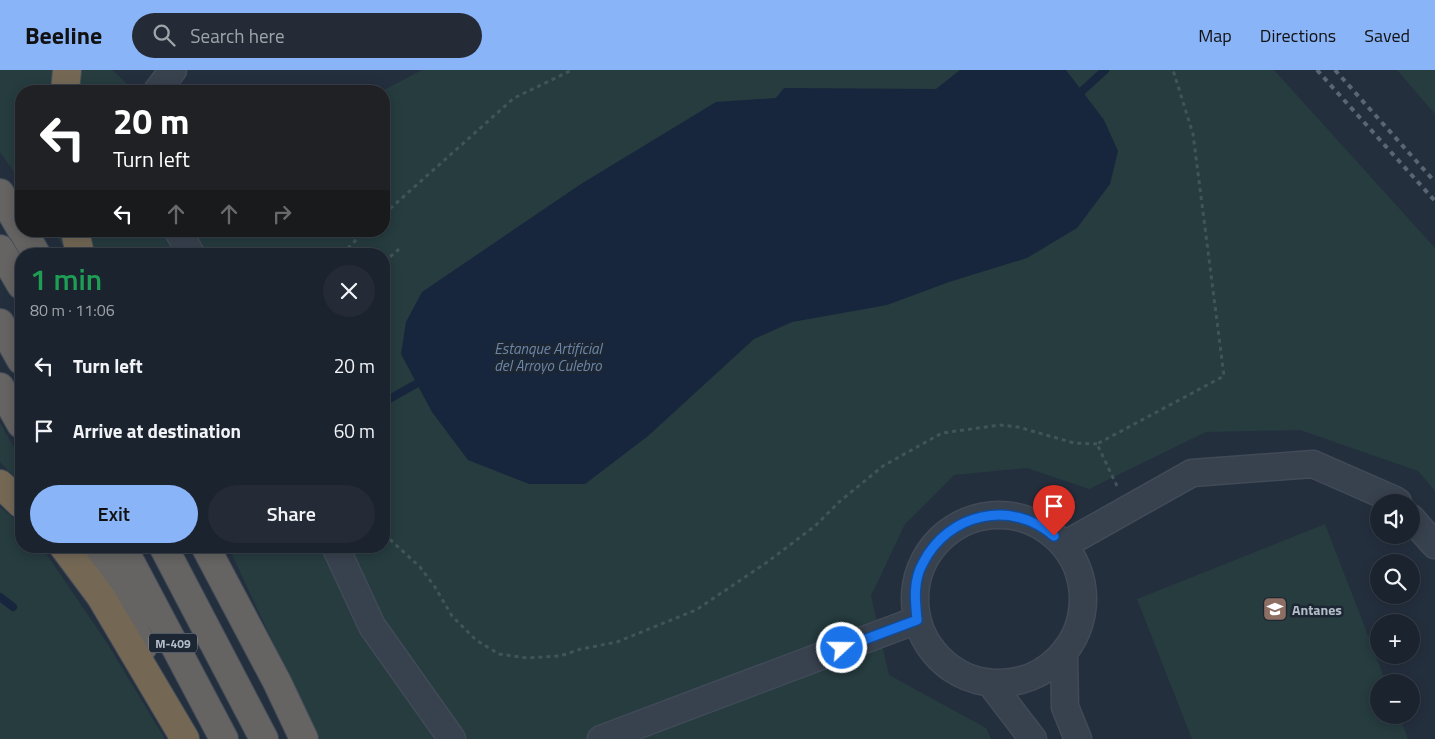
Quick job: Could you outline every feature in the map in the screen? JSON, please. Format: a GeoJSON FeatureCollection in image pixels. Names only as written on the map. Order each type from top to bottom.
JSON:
{"type":"FeatureCollection","features":[{"type":"Feature","properties":{"kind":"highway"},"geometry":{"type":"LineString","coordinates":[[66,85],[67,70]]}},
{"type":"Feature","properties":{"kind":"highway"},"geometry":{"type":"LineString","coordinates":[[0,193],[15,218]]}},
{"type":"Feature","properties":{"kind":"highway"},"geometry":{"type":"LineString","coordinates":[[26,237],[32,248]]}},
{"type":"Feature","properties":{"kind":"highway"},"geometry":{"type":"LineString","coordinates":[[0,249],[15,275]]}},
{"type":"Feature","properties":{"kind":"highway"},"geometry":{"type":"LineString","coordinates":[[0,323],[15,349]]}},
{"type":"Feature","properties":{"kind":"highway"},"geometry":{"type":"LineString","coordinates":[[0,387],[15,413]]}},
{"type":"Feature","properties":{"kind":"highway"},"geometry":{"type":"LineString","coordinates":[[0,484],[15,498]]}},
{"type":"Feature","properties":{"kind":"highway"},"geometry":{"type":"LineString","coordinates":[[69,553],[101,597],[185,739]]}},
{"type":"Feature","properties":{"kind":"highway","name":"M-409"},"geometry":{"type":"LineString","coordinates":[[94,553],[117,594],[189,739]]}},
{"type":"Feature","properties":{"kind":"highway","name":"M-409"},"geometry":{"type":"LineString","coordinates":[[126,553],[224,739]]}},
{"type":"Feature","properties":{"kind":"highway","name":"M-409"},"geometry":{"type":"LineString","coordinates":[[167,553],[264,739]]}},
{"type":"Feature","properties":{"kind":"highway"},"geometry":{"type":"LineString","coordinates":[[208,553],[278,682],[304,739]]}},
{"type":"Feature","properties":{"kind":"street"},"geometry":{"type":"LineString","coordinates":[[161,85],[172,70]]}},
{"type":"Feature","properties":{"kind":"street"},"geometry":{"type":"LineString","coordinates":[[181,237],[188,248]]}},
{"type":"Feature","properties":{"kind":"street"},"geometry":{"type":"LineString","coordinates":[[1064,545],[1192,473],[1313,464],[1381,494]]}},
{"type":"Feature","properties":{"kind":"street"},"geometry":{"type":"LineString","coordinates":[[988,515],[1016,516],[1043,526],[1064,545],[1078,570],[1083,599],[1078,628],[1064,653],[1043,671],[1018,681],[990,683],[966,677],[944,663],[927,644],[917,620],[914,591],[922,564],[938,540],[961,523],[988,515]]}},
{"type":"Feature","properties":{"kind":"street"},"geometry":{"type":"LineString","coordinates":[[1420,528],[1435,545]]}},
{"type":"Feature","properties":{"kind":"street"},"geometry":{"type":"LineString","coordinates":[[338,553],[372,626],[452,739]]}},
{"type":"Feature","properties":{"kind":"street"},"geometry":{"type":"LineString","coordinates":[[601,739],[917,620]]}},
{"type":"Feature","properties":{"kind":"street"},"geometry":{"type":"LineString","coordinates":[[1064,653],[1065,707],[1078,739]]}},
{"type":"Feature","properties":{"kind":"street"},"geometry":{"type":"LineString","coordinates":[[990,683],[1033,739]]}},
{"type":"Feature","properties":{"kind":"path"},"geometry":{"type":"LineString","coordinates":[[390,209],[514,98],[572,70]]}},
{"type":"Feature","properties":{"kind":"path"},"geometry":{"type":"LineString","coordinates":[[390,540],[420,567],[435,587],[452,616],[476,640],[499,654],[527,658],[560,656],[581,649],[617,642],[696,610],[766,563],[815,526],[839,502],[883,466],[942,432],[1000,425],[1018,427],[1074,443],[1097,444],[1224,376],[1193,134],[1173,70]]}},
{"type":"Feature","properties":{"kind":"path"},"geometry":{"type":"LineString","coordinates":[[348,248],[359,237]]}},
{"type":"Feature","properties":{"kind":"path"},"geometry":{"type":"LineString","coordinates":[[390,257],[399,249]]}},
{"type":"Feature","properties":{"kind":"path"},"geometry":{"type":"LineString","coordinates":[[1097,444],[1128,509]]}},
{"type":"Feature","properties":{"kind":"green space"},"geometry":{"type":"Polygon","coordinates":[[[0,70],[112,70],[128,85],[15,85],[15,173],[0,152],[0,70]]]}},
{"type":"Feature","properties":{"kind":"green space"},"geometry":{"type":"Polygon","coordinates":[[[422,70],[1274,70],[1435,248],[1435,491],[1418,471],[1300,430],[1206,432],[1089,489],[1027,468],[954,475],[905,524],[871,596],[889,675],[986,728],[991,739],[318,739],[231,553],[390,553],[390,248],[64,248],[57,237],[390,237],[390,87],[422,70]]]}},
{"type":"Feature","properties":{"kind":"green space"},"geometry":{"type":"Polygon","coordinates":[[[1397,70],[1435,70],[1435,114],[1397,70]]]}},
{"type":"Feature","properties":{"kind":"green space"},"geometry":{"type":"Polygon","coordinates":[[[0,423],[15,449],[15,478],[0,462],[0,423]]]}},
{"type":"Feature","properties":{"kind":"green space"},"geometry":{"type":"Polygon","coordinates":[[[0,507],[15,519],[15,553],[46,553],[107,643],[165,739],[0,739],[0,507]]]}},
{"type":"Feature","properties":{"kind":"green space"},"geometry":{"type":"Polygon","coordinates":[[[1325,524],[1370,641],[1370,664],[1379,664],[1383,674],[1370,674],[1370,724],[1402,724],[1408,739],[1192,739],[1137,599],[1325,524]]]}},
{"type":"Feature","properties":{"kind":"water","name":"Estanque Artificial del Arroyo Culebro"},"geometry":{"type":"Polygon","coordinates":[[[960,70],[1066,70],[1104,120],[1118,151],[1110,184],[1077,228],[1027,258],[949,282],[887,305],[792,322],[754,339],[648,436],[585,484],[529,484],[468,460],[432,412],[401,354],[406,322],[422,292],[581,184],[716,102],[776,98],[784,88],[936,89],[960,70]]]}},
{"type":"Feature","properties":{"kind":"waterway"},"geometry":{"type":"LineString","coordinates":[[1074,96],[1105,70]]}},
{"type":"Feature","properties":{"kind":"waterway"},"geometry":{"type":"LineString","coordinates":[[390,399],[423,380]]}},
{"type":"Feature","properties":{"kind":"waterway"},"geometry":{"type":"LineString","coordinates":[[0,597],[13,607]]}},
{"type":"Feature","properties":{"kind":"railway"},"geometry":{"type":"LineString","coordinates":[[1317,70],[1435,201]]}},
{"type":"Feature","properties":{"kind":"railway"},"geometry":{"type":"LineString","coordinates":[[1335,70],[1435,182]]}},
{"type":"Feature","properties":{"kind":"place","name":"Antanes"},"geometry":{"type":"Point","coordinates":[1275,609]}},
{"type":"Feature","properties":{"kind":"route"},"geometry":{"type":"LineString","coordinates":[[842,648],[917,620],[914,591],[922,564],[938,540],[961,523],[988,515],[1016,516],[1043,526],[1054,536]]}}]}
